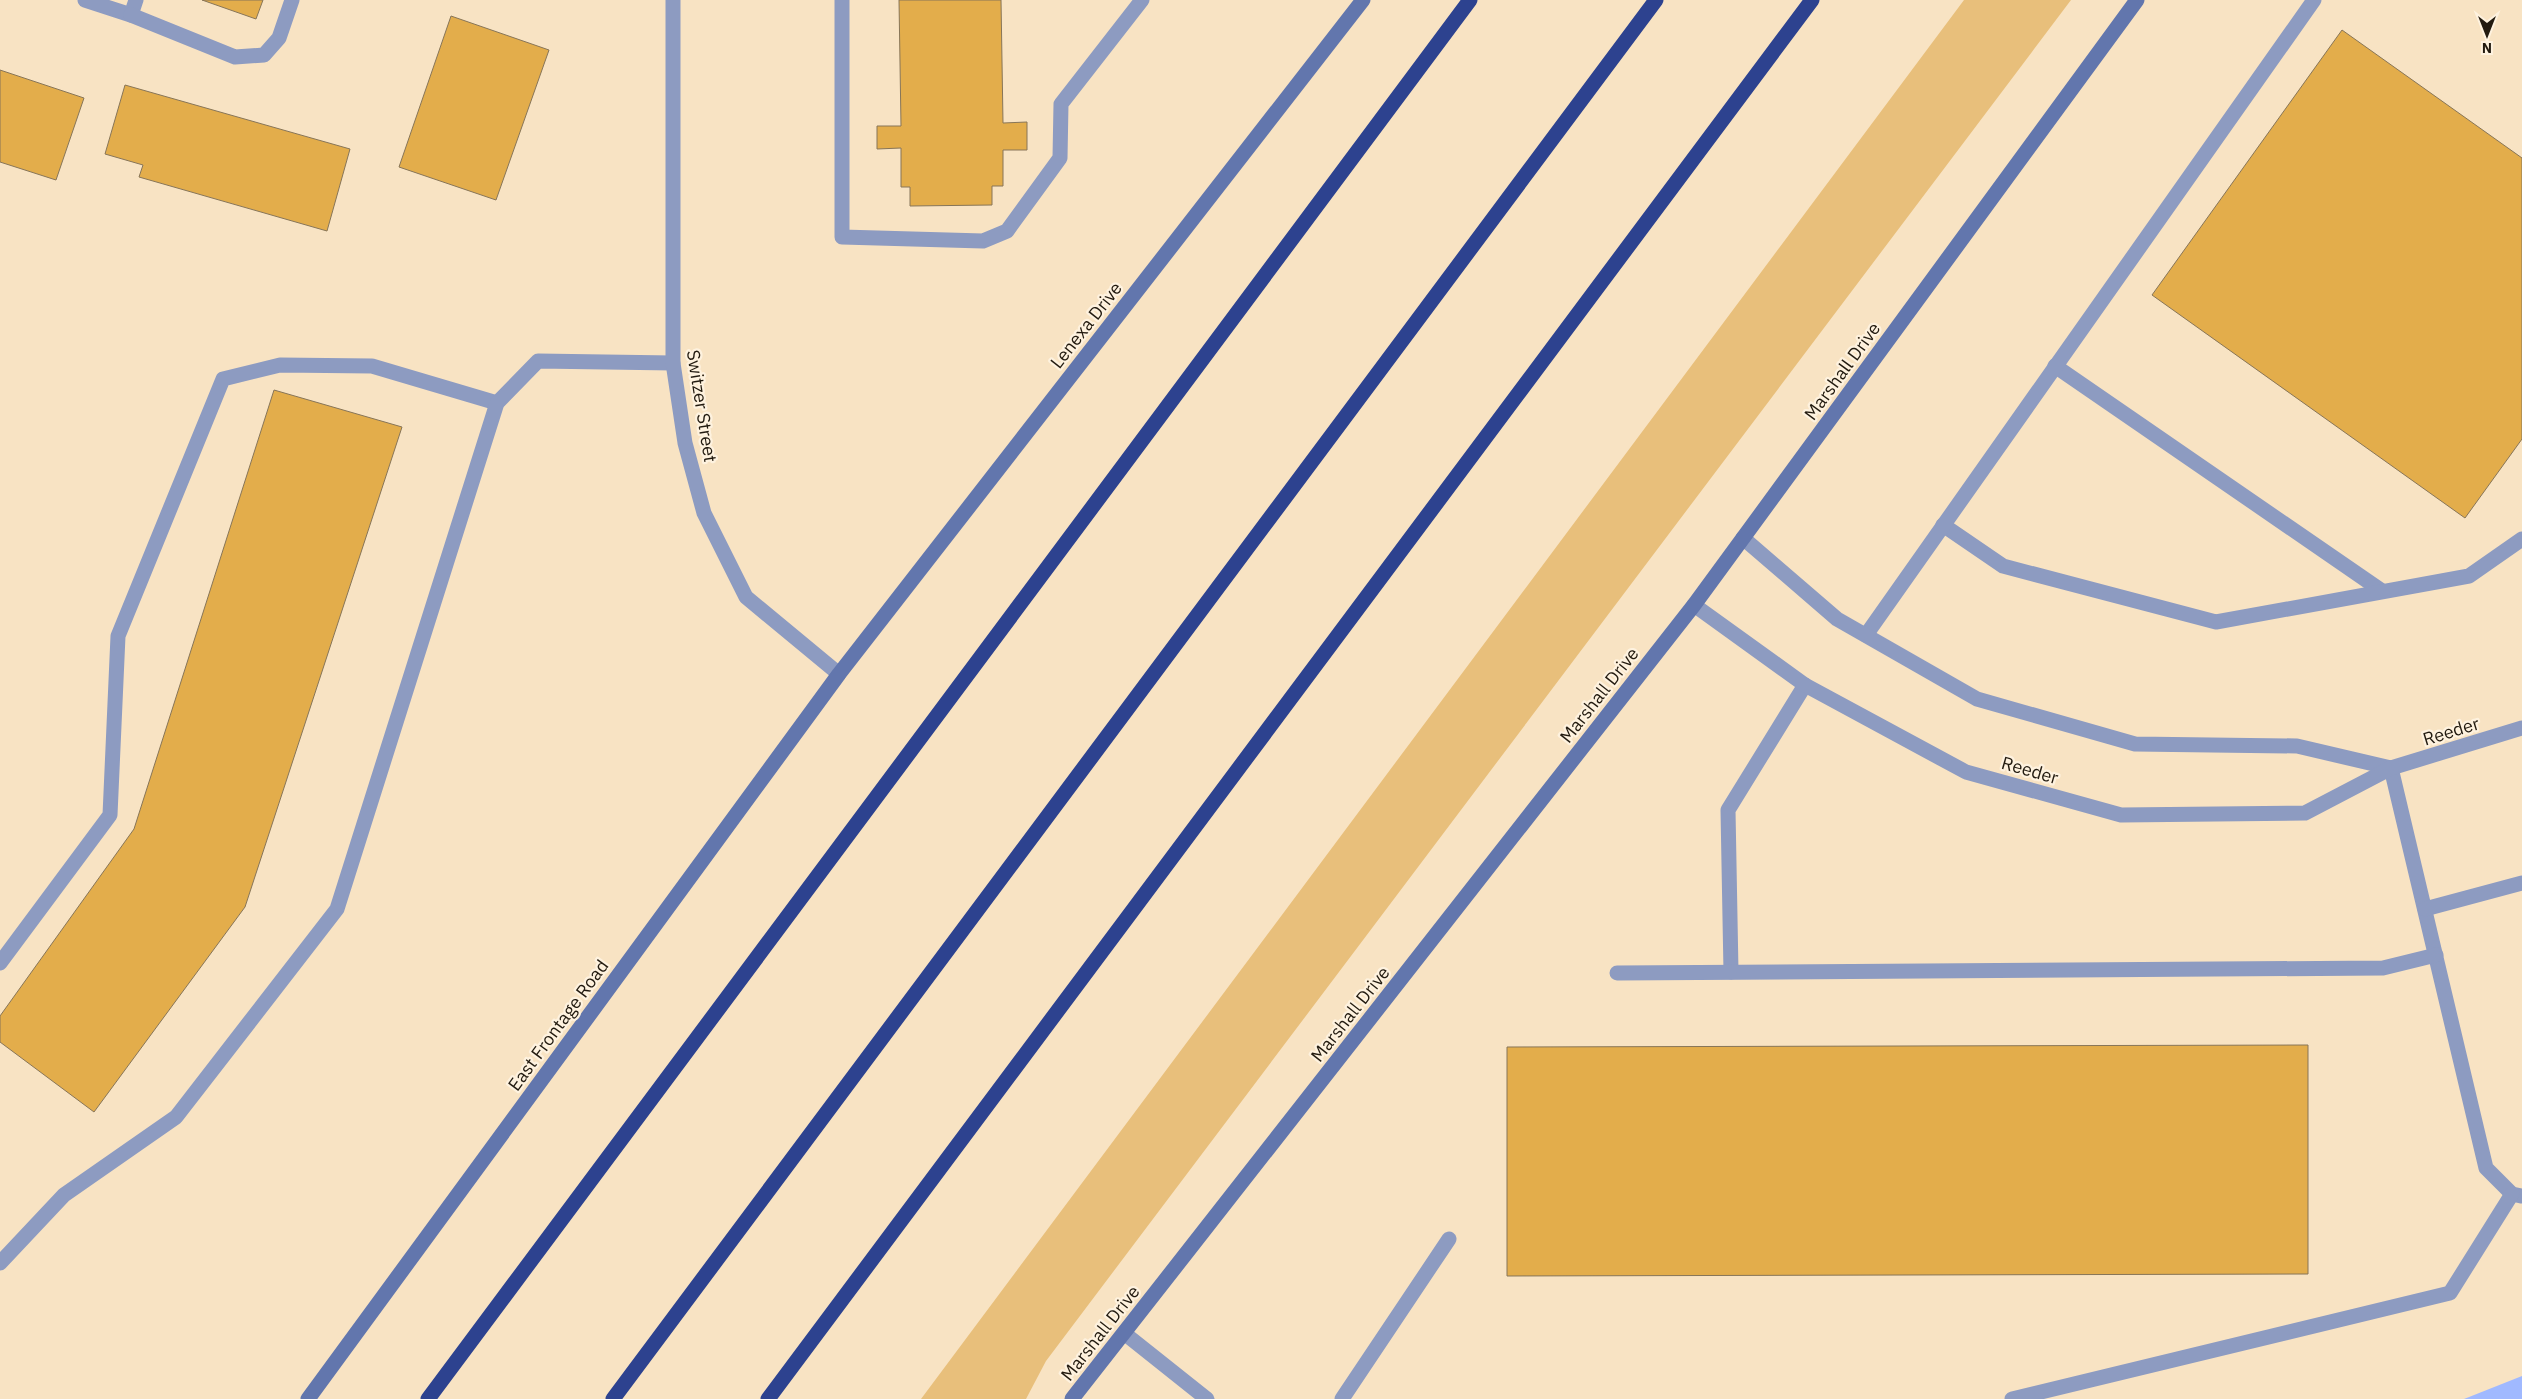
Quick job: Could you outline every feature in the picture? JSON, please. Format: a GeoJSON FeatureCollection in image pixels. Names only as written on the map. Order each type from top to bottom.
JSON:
{"type":"FeatureCollection","features":[{"type":"Feature","properties":{"kind":"highway"},"geometry":{"type":"LineString","coordinates":[[428,1399],[1470,0]]}},
{"type":"Feature","properties":{"kind":"highway"},"geometry":{"type":"LineString","coordinates":[[613,1399],[1656,0]]}},
{"type":"Feature","properties":{"kind":"highway"},"geometry":{"type":"LineString","coordinates":[[768,1399],[1812,0]]}},
{"type":"Feature","properties":{"kind":"street"},"geometry":{"type":"LineString","coordinates":[[85,0],[131,15],[235,57],[264,54],[279,38],[292,0]]}},
{"type":"Feature","properties":{"kind":"street"},"geometry":{"type":"LineString","coordinates":[[131,15],[136,0]]}},
{"type":"Feature","properties":{"kind":"street","name":"Switzer Street"},"geometry":{"type":"LineString","coordinates":[[673,0],[673,363],[685,443],[704,513],[746,597],[839,674]]}},
{"type":"Feature","properties":{"kind":"street"},"geometry":{"type":"LineString","coordinates":[[842,0],[842,237],[983,240],[1007,231],[1060,158],[1061,104],[1142,0]]}},
{"type":"Feature","properties":{"kind":"street","name":"Lenexa Drive"},"geometry":{"type":"LineString","coordinates":[[839,674],[1363,0]]}},
{"type":"Feature","properties":{"kind":"street","name":"Marshall Drive"},"geometry":{"type":"LineString","coordinates":[[1072,1399],[1694,605],[2137,0]]}},
{"type":"Feature","properties":{"kind":"street"},"geometry":{"type":"LineString","coordinates":[[1866,635],[2314,0]]}},
{"type":"Feature","properties":{"kind":"street"},"geometry":{"type":"LineString","coordinates":[[0,1263],[64,1195],[176,1117],[337,909],[497,403],[538,360],[673,363]]}},
{"type":"Feature","properties":{"kind":"street"},"geometry":{"type":"LineString","coordinates":[[0,963],[110,815],[118,636],[223,379],[280,365],[372,366],[497,403]]}},
{"type":"Feature","properties":{"kind":"street"},"geometry":{"type":"LineString","coordinates":[[2055,366],[2382,592]]}},
{"type":"Feature","properties":{"kind":"street"},"geometry":{"type":"LineString","coordinates":[[1943,526],[2002,566],[2216,622],[2469,576],[2522,540]]}},
{"type":"Feature","properties":{"kind":"street"},"geometry":{"type":"LineString","coordinates":[[1743,538],[1837,619],[1977,699],[2134,744],[2297,746],[2391,768],[2486,1168],[2517,1195],[2450,1293],[2012,1399]]}},
{"type":"Feature","properties":{"kind":"street","name":"Reeder"},"geometry":{"type":"LineString","coordinates":[[1694,605],[1805,685],[1966,772],[2121,815],[2305,812],[2391,768],[2522,728]]}},
{"type":"Feature","properties":{"kind":"street","name":"East Frontage Road"},"geometry":{"type":"LineString","coordinates":[[308,1399],[839,674]]}},
{"type":"Feature","properties":{"kind":"street"},"geometry":{"type":"LineString","coordinates":[[1731,972],[1728,810],[1805,685]]}},
{"type":"Feature","properties":{"kind":"street"},"geometry":{"type":"LineString","coordinates":[[2425,909],[2522,883]]}},
{"type":"Feature","properties":{"kind":"street"},"geometry":{"type":"LineString","coordinates":[[1617,972],[2383,968],[2436,955]]}},
{"type":"Feature","properties":{"kind":"street"},"geometry":{"type":"LineString","coordinates":[[1342,1399],[1449,1239]]}},
{"type":"Feature","properties":{"kind":"street"},"geometry":{"type":"LineString","coordinates":[[1124,1333],[1207,1399]]}},
{"type":"Feature","properties":{"kind":"shaded area"},"geometry":{"type":"Polygon","coordinates":[[[1964,0],[2071,0],[1046,1361],[1026,1399],[921,1399],[1964,0]]]}},
{"type":"Feature","properties":{"kind":"water"},"geometry":{"type":"Polygon","coordinates":[[[2522,1376],[2522,1399],[2464,1399],[2522,1376]]]}},
{"type":"Feature","properties":{"kind":"building"},"geometry":{"type":"Polygon","coordinates":[[[202,0],[263,0],[256,19],[202,0]]]}},
{"type":"Feature","properties":{"kind":"building"},"geometry":{"type":"Polygon","coordinates":[[[899,0],[1001,0],[1003,123],[1027,122],[1027,150],[1003,150],[1003,186],[992,186],[992,205],[910,206],[910,187],[901,187],[901,148],[877,149],[877,126],[901,126],[899,0]]]}},
{"type":"Feature","properties":{"kind":"building"},"geometry":{"type":"Polygon","coordinates":[[[451,16],[549,50],[496,200],[399,167],[451,16]]]}},
{"type":"Feature","properties":{"kind":"building"},"geometry":{"type":"Polygon","coordinates":[[[2342,30],[2522,158],[2522,439],[2465,518],[2152,295],[2342,30]]]}},
{"type":"Feature","properties":{"kind":"building"},"geometry":{"type":"Polygon","coordinates":[[[0,70],[84,98],[56,180],[0,162],[0,70]]]}},
{"type":"Feature","properties":{"kind":"building"},"geometry":{"type":"Polygon","coordinates":[[[125,85],[350,149],[327,231],[139,177],[143,165],[105,154],[125,85]]]}},
{"type":"Feature","properties":{"kind":"building"},"geometry":{"type":"Polygon","coordinates":[[[274,390],[402,427],[245,907],[94,1112],[0,1042],[0,1016],[134,829],[274,390]]]}},
{"type":"Feature","properties":{"kind":"building"},"geometry":{"type":"Polygon","coordinates":[[[2308,1045],[2308,1274],[1507,1276],[1507,1047],[2308,1045]]]}}]}
